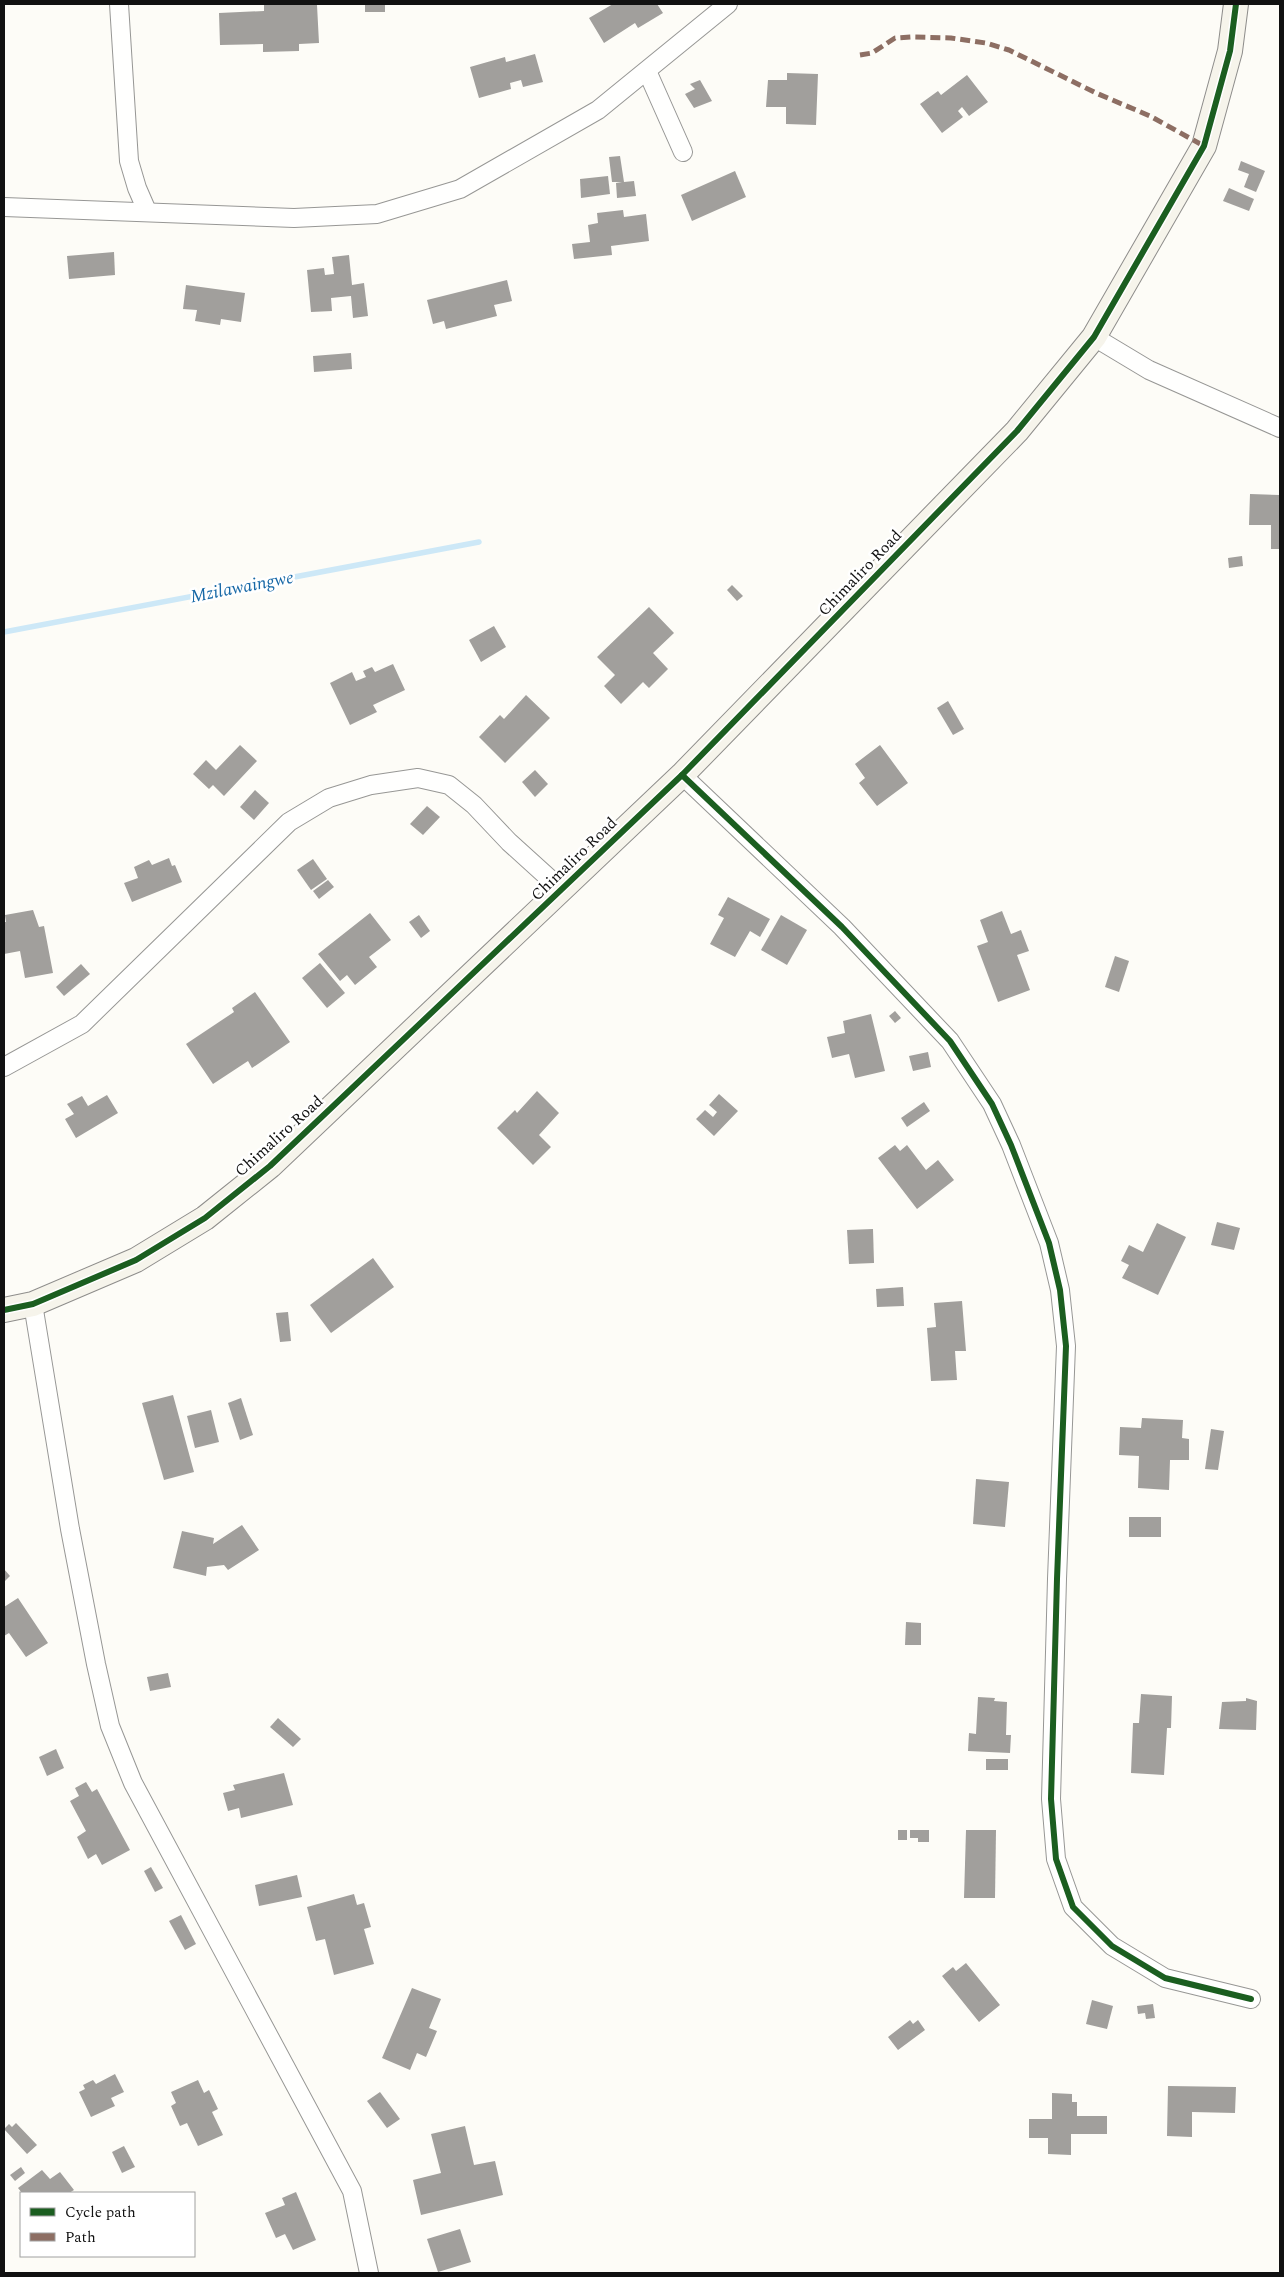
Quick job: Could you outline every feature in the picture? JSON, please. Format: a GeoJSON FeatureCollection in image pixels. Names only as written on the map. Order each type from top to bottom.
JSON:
{"type":"FeatureCollection","features":[{"type":"Feature","properties":{"kind":"street"},"geometry":{"type":"LineString","coordinates":[[118,4],[130,161],[147,211]]}},
{"type":"Feature","properties":{"kind":"street","name":"Chimaliro Road"},"geometry":{"type":"LineString","coordinates":[[4,1310],[33,1304],[136,1260],[205,1218],[270,1166],[682,775],[1017,431],[1094,337],[1204,146],[1230,51],[1236,4]]}},
{"type":"Feature","properties":{"kind":"street"},"geometry":{"type":"LineString","coordinates":[[4,207],[294,218],[377,214],[460,189],[598,110],[647,71],[722,5]]}},
{"type":"Feature","properties":{"kind":"street"},"geometry":{"type":"LineString","coordinates":[[647,71],[684,152]]}},
{"type":"Feature","properties":{"kind":"street"},"geometry":{"type":"LineString","coordinates":[[1094,337],[1149,370],[1280,428]]}},
{"type":"Feature","properties":{"kind":"street"},"geometry":{"type":"LineString","coordinates":[[682,775],[842,927],[950,1041],[992,1104],[1008,1137],[1049,1243],[1060,1290],[1066,1346],[1057,1579],[1052,1799],[1056,1859],[1073,1907],[1112,1946],[1165,1978],[1251,1999]]}},
{"type":"Feature","properties":{"kind":"street"},"geometry":{"type":"LineString","coordinates":[[4,1067],[82,1024],[289,822],[329,798],[371,785],[418,778],[449,785],[474,805],[508,842],[562,890]]}},
{"type":"Feature","properties":{"kind":"street"},"geometry":{"type":"LineString","coordinates":[[33,1304],[70,1529],[110,1726],[132,1783],[352,2191],[369,2273]]}},
{"type":"Feature","properties":{"kind":"building"},"geometry":{"type":"Polygon","coordinates":[[[264,4],[317,5],[319,43],[299,44],[299,51],[263,52],[263,44],[220,45],[219,13],[264,11],[264,4]]]}},
{"type":"Feature","properties":{"kind":"building"},"geometry":{"type":"Polygon","coordinates":[[[365,4],[385,4],[385,12],[365,12],[365,4]]]}},
{"type":"Feature","properties":{"kind":"building"},"geometry":{"type":"Polygon","coordinates":[[[613,4],[657,4],[663,13],[638,28],[635,23],[604,43],[589,18],[613,4]]]}},
{"type":"Feature","properties":{"kind":"building"},"geometry":{"type":"Polygon","coordinates":[[[535,54],[543,82],[523,87],[521,80],[510,83],[511,89],[479,98],[470,67],[505,57],[506,62],[535,54]]]}},
{"type":"Feature","properties":{"kind":"building"},"geometry":{"type":"Polygon","coordinates":[[[787,73],[818,74],[816,125],[786,124],[786,107],[766,107],[768,80],[787,80],[787,73]]]}},
{"type":"Feature","properties":{"kind":"building"},"geometry":{"type":"Polygon","coordinates":[[[967,75],[988,102],[969,116],[962,107],[958,111],[963,117],[942,133],[920,104],[938,91],[941,95],[967,75]]]}},
{"type":"Feature","properties":{"kind":"building"},"geometry":{"type":"Polygon","coordinates":[[[700,80],[712,101],[694,108],[685,94],[695,89],[690,84],[700,80]]]}},
{"type":"Feature","properties":{"kind":"building"},"geometry":{"type":"Polygon","coordinates":[[[620,156],[624,182],[634,181],[636,196],[617,198],[616,183],[622,182],[612,182],[609,157],[620,156]]]}},
{"type":"Feature","properties":{"kind":"building"},"geometry":{"type":"Polygon","coordinates":[[[1241,161],[1265,171],[1256,192],[1244,187],[1249,174],[1238,170],[1241,161]]]}},
{"type":"Feature","properties":{"kind":"building"},"geometry":{"type":"Polygon","coordinates":[[[735,171],[746,197],[692,221],[681,195],[735,171]]]}},
{"type":"Feature","properties":{"kind":"building"},"geometry":{"type":"Polygon","coordinates":[[[608,176],[610,194],[581,198],[580,179],[608,176]]]}},
{"type":"Feature","properties":{"kind":"building"},"geometry":{"type":"Polygon","coordinates":[[[1229,188],[1254,199],[1249,211],[1223,201],[1229,188]]]}},
{"type":"Feature","properties":{"kind":"building"},"geometry":{"type":"Polygon","coordinates":[[[623,210],[624,217],[646,214],[649,241],[611,246],[612,255],[574,259],[572,244],[590,242],[588,225],[598,223],[597,213],[623,210]]]}},
{"type":"Feature","properties":{"kind":"building"},"geometry":{"type":"Polygon","coordinates":[[[114,252],[115,275],[69,279],[67,256],[114,252]]]}},
{"type":"Feature","properties":{"kind":"building"},"geometry":{"type":"Polygon","coordinates":[[[349,255],[352,285],[364,283],[368,316],[353,318],[351,296],[331,298],[332,311],[311,312],[307,270],[324,268],[325,275],[334,274],[332,257],[349,255]]]}},
{"type":"Feature","properties":{"kind":"building"},"geometry":{"type":"Polygon","coordinates":[[[507,280],[512,301],[494,305],[497,316],[446,329],[444,321],[433,324],[427,300],[507,280]]]}},
{"type":"Feature","properties":{"kind":"building"},"geometry":{"type":"Polygon","coordinates":[[[186,285],[245,293],[241,322],[221,319],[220,325],[195,321],[197,310],[183,309],[186,285]]]}},
{"type":"Feature","properties":{"kind":"building"},"geometry":{"type":"Polygon","coordinates":[[[351,353],[352,369],[314,372],[313,356],[351,353]]]}},
{"type":"Feature","properties":{"kind":"building"},"geometry":{"type":"Polygon","coordinates":[[[1250,494],[1280,495],[1280,549],[1271,549],[1271,525],[1249,525],[1250,494]]]}},
{"type":"Feature","properties":{"kind":"building"},"geometry":{"type":"Polygon","coordinates":[[[1242,556],[1243,566],[1229,568],[1228,558],[1242,556]]]}},
{"type":"Feature","properties":{"kind":"building"},"geometry":{"type":"Polygon","coordinates":[[[732,585],[743,596],[737,601],[727,590],[732,585]]]}},
{"type":"Feature","properties":{"kind":"building"},"geometry":{"type":"Polygon","coordinates":[[[649,607],[674,633],[653,653],[668,669],[649,688],[643,682],[621,704],[604,686],[615,675],[597,657],[649,607]]]}},
{"type":"Feature","properties":{"kind":"building"},"geometry":{"type":"Polygon","coordinates":[[[494,626],[506,647],[481,662],[469,640],[494,626]]]}},
{"type":"Feature","properties":{"kind":"building"},"geometry":{"type":"Polygon","coordinates":[[[393,664],[405,690],[373,705],[377,712],[350,725],[330,683],[352,672],[356,681],[366,677],[363,671],[372,667],[375,672],[393,664]]]}},
{"type":"Feature","properties":{"kind":"building"},"geometry":{"type":"Polygon","coordinates":[[[526,695],[550,718],[505,763],[479,737],[500,715],[504,719],[526,695]]]}},
{"type":"Feature","properties":{"kind":"building"},"geometry":{"type":"Polygon","coordinates":[[[948,701],[964,729],[953,735],[937,708],[948,701]]]}},
{"type":"Feature","properties":{"kind":"building"},"geometry":{"type":"Polygon","coordinates":[[[240,745],[257,761],[224,796],[213,785],[209,789],[193,774],[206,760],[216,770],[240,745]]]}},
{"type":"Feature","properties":{"kind":"building"},"geometry":{"type":"Polygon","coordinates":[[[880,745],[908,783],[877,806],[859,783],[865,778],[855,764],[880,745]]]}},
{"type":"Feature","properties":{"kind":"building"},"geometry":{"type":"Polygon","coordinates":[[[535,770],[548,784],[535,797],[522,782],[535,770]]]}},
{"type":"Feature","properties":{"kind":"building"},"geometry":{"type":"Polygon","coordinates":[[[255,790],[269,803],[254,820],[240,807],[255,790]]]}},
{"type":"Feature","properties":{"kind":"building"},"geometry":{"type":"Polygon","coordinates":[[[427,806],[440,817],[423,835],[410,824],[427,806]]]}},
{"type":"Feature","properties":{"kind":"building"},"geometry":{"type":"Polygon","coordinates":[[[169,858],[172,866],[175,865],[182,882],[132,902],[124,883],[138,878],[134,867],[149,860],[152,865],[169,858]]]}},
{"type":"Feature","properties":{"kind":"building"},"geometry":{"type":"Polygon","coordinates":[[[313,859],[327,879],[311,890],[297,870],[313,859]]]}},
{"type":"Feature","properties":{"kind":"building"},"geometry":{"type":"Polygon","coordinates":[[[328,880],[334,887],[319,899],[313,891],[328,880]]]}},
{"type":"Feature","properties":{"kind":"building"},"geometry":{"type":"Polygon","coordinates":[[[728,897],[770,919],[760,937],[750,931],[735,957],[710,944],[724,918],[718,915],[728,897]]]}},
{"type":"Feature","properties":{"kind":"building"},"geometry":{"type":"Polygon","coordinates":[[[33,910],[39,927],[44,926],[53,973],[25,978],[20,951],[4,954],[4,922],[6,922],[5,915],[33,910]]]}},
{"type":"Feature","properties":{"kind":"building"},"geometry":{"type":"Polygon","coordinates":[[[1002,911],[1011,934],[1021,930],[1029,951],[1017,955],[1030,990],[998,1002],[977,946],[988,942],[980,920],[1002,911]]]}},
{"type":"Feature","properties":{"kind":"building"},"geometry":{"type":"Polygon","coordinates":[[[370,913],[391,940],[369,957],[377,967],[355,985],[347,975],[340,981],[318,954],[370,913]]]}},
{"type":"Feature","properties":{"kind":"building"},"geometry":{"type":"Polygon","coordinates":[[[419,915],[430,931],[421,938],[409,922],[419,915]]]}},
{"type":"Feature","properties":{"kind":"building"},"geometry":{"type":"Polygon","coordinates":[[[781,915],[807,930],[787,965],[761,950],[781,915]]]}},
{"type":"Feature","properties":{"kind":"building"},"geometry":{"type":"Polygon","coordinates":[[[1115,956],[1129,961],[1119,992],[1105,987],[1115,956]]]}},
{"type":"Feature","properties":{"kind":"building"},"geometry":{"type":"Polygon","coordinates":[[[320,963],[345,993],[327,1008],[302,978],[320,963]]]}},
{"type":"Feature","properties":{"kind":"building"},"geometry":{"type":"Polygon","coordinates":[[[81,964],[90,974],[64,996],[56,987],[81,964]]]}},
{"type":"Feature","properties":{"kind":"building"},"geometry":{"type":"Polygon","coordinates":[[[255,992],[290,1042],[252,1068],[248,1061],[213,1084],[186,1044],[234,1012],[232,1008],[255,992]]]}},
{"type":"Feature","properties":{"kind":"building"},"geometry":{"type":"Polygon","coordinates":[[[895,1011],[901,1018],[895,1023],[889,1016],[895,1011]]]}},
{"type":"Feature","properties":{"kind":"building"},"geometry":{"type":"Polygon","coordinates":[[[871,1014],[885,1071],[855,1078],[849,1054],[832,1058],[827,1037],[845,1033],[843,1021],[871,1014]]]}},
{"type":"Feature","properties":{"kind":"building"},"geometry":{"type":"Polygon","coordinates":[[[928,1052],[931,1067],[913,1071],[909,1056],[928,1052]]]}},
{"type":"Feature","properties":{"kind":"building"},"geometry":{"type":"Polygon","coordinates":[[[537,1091],[559,1113],[539,1135],[551,1147],[533,1165],[497,1128],[515,1110],[517,1113],[537,1091]]]}},
{"type":"Feature","properties":{"kind":"building"},"geometry":{"type":"Polygon","coordinates":[[[719,1094],[738,1111],[714,1136],[696,1119],[705,1110],[713,1117],[717,1112],[709,1105],[719,1094]]]}},
{"type":"Feature","properties":{"kind":"building"},"geometry":{"type":"Polygon","coordinates":[[[107,1095],[118,1113],[76,1138],[65,1119],[74,1114],[67,1104],[82,1096],[88,1106],[107,1095]]]}},
{"type":"Feature","properties":{"kind":"building"},"geometry":{"type":"Polygon","coordinates":[[[924,1102],[930,1111],[907,1127],[901,1118],[924,1102]]]}},
{"type":"Feature","properties":{"kind":"building"},"geometry":{"type":"Polygon","coordinates":[[[895,1145],[900,1151],[907,1145],[926,1170],[938,1160],[954,1180],[917,1209],[878,1158],[895,1145]]]}},
{"type":"Feature","properties":{"kind":"building"},"geometry":{"type":"Polygon","coordinates":[[[1217,1222],[1240,1228],[1234,1250],[1211,1245],[1217,1222]]]}},
{"type":"Feature","properties":{"kind":"building"},"geometry":{"type":"Polygon","coordinates":[[[1157,1223],[1186,1237],[1158,1295],[1122,1278],[1129,1265],[1121,1261],[1129,1245],[1143,1252],[1157,1223]]]}},
{"type":"Feature","properties":{"kind":"building"},"geometry":{"type":"Polygon","coordinates":[[[873,1229],[874,1263],[849,1264],[847,1230],[873,1229]]]}},
{"type":"Feature","properties":{"kind":"building"},"geometry":{"type":"Polygon","coordinates":[[[373,1258],[394,1287],[331,1333],[310,1305],[373,1258]]]}},
{"type":"Feature","properties":{"kind":"building"},"geometry":{"type":"Polygon","coordinates":[[[903,1287],[904,1306],[877,1307],[876,1289],[903,1287]]]}},
{"type":"Feature","properties":{"kind":"building"},"geometry":{"type":"Polygon","coordinates":[[[962,1301],[966,1351],[955,1351],[957,1380],[931,1381],[927,1328],[936,1327],[934,1303],[962,1301]]]}},
{"type":"Feature","properties":{"kind":"building"},"geometry":{"type":"Polygon","coordinates":[[[288,1312],[291,1341],[280,1342],[276,1313],[288,1312]]]}},
{"type":"Feature","properties":{"kind":"building"},"geometry":{"type":"Polygon","coordinates":[[[173,1395],[194,1472],[164,1480],[142,1403],[173,1395]]]}},
{"type":"Feature","properties":{"kind":"building"},"geometry":{"type":"Polygon","coordinates":[[[241,1398],[253,1435],[240,1440],[228,1403],[241,1398]]]}},
{"type":"Feature","properties":{"kind":"building"},"geometry":{"type":"Polygon","coordinates":[[[211,1410],[219,1442],[195,1448],[187,1416],[211,1410]]]}},
{"type":"Feature","properties":{"kind":"building"},"geometry":{"type":"Polygon","coordinates":[[[1142,1418],[1183,1420],[1182,1438],[1189,1439],[1189,1460],[1170,1460],[1169,1490],[1138,1488],[1139,1456],[1119,1455],[1120,1427],[1141,1428],[1142,1418]]]}},
{"type":"Feature","properties":{"kind":"building"},"geometry":{"type":"Polygon","coordinates":[[[1211,1429],[1224,1431],[1218,1470],[1205,1469],[1211,1429]]]}},
{"type":"Feature","properties":{"kind":"building"},"geometry":{"type":"Polygon","coordinates":[[[976,1479],[1009,1482],[1005,1527],[973,1524],[976,1479]]]}},
{"type":"Feature","properties":{"kind":"building"},"geometry":{"type":"Polygon","coordinates":[[[1129,1517],[1161,1517],[1161,1537],[1129,1537],[1129,1517]]]}},
{"type":"Feature","properties":{"kind":"building"},"geometry":{"type":"Polygon","coordinates":[[[242,1525],[259,1550],[228,1570],[224,1565],[207,1567],[206,1576],[173,1568],[182,1531],[214,1538],[213,1544],[242,1525]]]}},
{"type":"Feature","properties":{"kind":"building"},"geometry":{"type":"Polygon","coordinates":[[[4,1569],[10,1576],[4,1582],[4,1569]]]}},
{"type":"Feature","properties":{"kind":"building"},"geometry":{"type":"Polygon","coordinates":[[[18,1598],[48,1643],[26,1657],[9,1633],[4,1636],[4,1607],[18,1598]]]}},
{"type":"Feature","properties":{"kind":"building"},"geometry":{"type":"Polygon","coordinates":[[[906,1622],[921,1623],[921,1645],[905,1645],[906,1622]]]}},
{"type":"Feature","properties":{"kind":"building"},"geometry":{"type":"Polygon","coordinates":[[[168,1673],[171,1687],[150,1691],[147,1677],[168,1673]]]}},
{"type":"Feature","properties":{"kind":"building"},"geometry":{"type":"Polygon","coordinates":[[[1141,1694],[1172,1696],[1171,1728],[1167,1728],[1164,1775],[1131,1773],[1133,1723],[1139,1723],[1141,1694]]]}},
{"type":"Feature","properties":{"kind":"building"},"geometry":{"type":"Polygon","coordinates":[[[978,1697],[995,1698],[994,1701],[1007,1702],[1006,1735],[1011,1735],[1010,1753],[968,1751],[969,1733],[976,1734],[978,1697]]]}},
{"type":"Feature","properties":{"kind":"building"},"geometry":{"type":"Polygon","coordinates":[[[1246,1698],[1257,1701],[1256,1730],[1219,1729],[1222,1702],[1246,1701],[1246,1698]]]}},
{"type":"Feature","properties":{"kind":"building"},"geometry":{"type":"Polygon","coordinates":[[[278,1718],[301,1739],[293,1747],[270,1727],[278,1718]]]}},
{"type":"Feature","properties":{"kind":"building"},"geometry":{"type":"Polygon","coordinates":[[[56,1749],[64,1768],[47,1776],[39,1757],[56,1749]]]}},
{"type":"Feature","properties":{"kind":"building"},"geometry":{"type":"Polygon","coordinates":[[[986,1759],[1008,1759],[1008,1770],[986,1770],[986,1759]]]}},
{"type":"Feature","properties":{"kind":"building"},"geometry":{"type":"Polygon","coordinates":[[[284,1773],[293,1805],[241,1818],[239,1808],[228,1811],[223,1793],[235,1790],[233,1785],[284,1773]]]}},
{"type":"Feature","properties":{"kind":"building"},"geometry":{"type":"Polygon","coordinates":[[[86,1782],[92,1792],[97,1789],[130,1850],[102,1865],[96,1854],[88,1859],[77,1837],[86,1831],[70,1801],[79,1796],[75,1788],[86,1782]]]}},
{"type":"Feature","properties":{"kind":"building"},"geometry":{"type":"Polygon","coordinates":[[[898,1830],[907,1830],[907,1840],[898,1840],[898,1830]]]}},
{"type":"Feature","properties":{"kind":"building"},"geometry":{"type":"Polygon","coordinates":[[[910,1830],[929,1830],[929,1842],[918,1842],[918,1838],[910,1838],[910,1830]]]}},
{"type":"Feature","properties":{"kind":"building"},"geometry":{"type":"Polygon","coordinates":[[[966,1830],[996,1830],[995,1898],[964,1898],[966,1830]]]}},
{"type":"Feature","properties":{"kind":"building"},"geometry":{"type":"Polygon","coordinates":[[[151,1867],[163,1888],[155,1892],[144,1871],[151,1867]]]}},
{"type":"Feature","properties":{"kind":"building"},"geometry":{"type":"Polygon","coordinates":[[[297,1875],[302,1897],[259,1906],[255,1885],[297,1875]]]}},
{"type":"Feature","properties":{"kind":"building"},"geometry":{"type":"Polygon","coordinates":[[[354,1894],[357,1905],[364,1903],[371,1927],[364,1929],[374,1964],[334,1975],[325,1939],[316,1941],[307,1907],[354,1894]]]}},
{"type":"Feature","properties":{"kind":"building"},"geometry":{"type":"Polygon","coordinates":[[[181,1915],[196,1944],[185,1950],[169,1921],[181,1915]]]}},
{"type":"Feature","properties":{"kind":"building"},"geometry":{"type":"Polygon","coordinates":[[[966,1963],[1000,2005],[979,2022],[942,1976],[953,1967],[956,1971],[966,1963]]]}},
{"type":"Feature","properties":{"kind":"building"},"geometry":{"type":"Polygon","coordinates":[[[412,1988],[441,1999],[429,2028],[437,2031],[426,2057],[417,2053],[410,2070],[382,2058],[412,1988]]]}},
{"type":"Feature","properties":{"kind":"building"},"geometry":{"type":"Polygon","coordinates":[[[1092,2000],[1113,2006],[1107,2029],[1086,2024],[1092,2000]]]}},
{"type":"Feature","properties":{"kind":"building"},"geometry":{"type":"Polygon","coordinates":[[[1153,2004],[1155,2018],[1146,2019],[1145,2013],[1138,2014],[1137,2006],[1153,2004]]]}},
{"type":"Feature","properties":{"kind":"building"},"geometry":{"type":"Polygon","coordinates":[[[910,2020],[913,2024],[918,2020],[925,2030],[898,2050],[888,2037],[910,2020]]]}},
{"type":"Feature","properties":{"kind":"building"},"geometry":{"type":"Polygon","coordinates":[[[115,2074],[124,2092],[111,2098],[115,2106],[91,2117],[79,2092],[85,2089],[83,2085],[93,2080],[96,2084],[115,2074]]]}},
{"type":"Feature","properties":{"kind":"building"},"geometry":{"type":"Polygon","coordinates":[[[198,2080],[204,2093],[209,2090],[218,2109],[212,2112],[223,2135],[198,2146],[187,2123],[180,2126],[171,2106],[176,2103],[171,2092],[198,2080]]]}},
{"type":"Feature","properties":{"kind":"building"},"geometry":{"type":"Polygon","coordinates":[[[1168,2086],[1236,2087],[1235,2113],[1192,2112],[1192,2137],[1167,2136],[1168,2086]]]}},
{"type":"Feature","properties":{"kind":"building"},"geometry":{"type":"Polygon","coordinates":[[[380,2092],[400,2119],[387,2128],[367,2101],[380,2092]]]}},
{"type":"Feature","properties":{"kind":"building"},"geometry":{"type":"Polygon","coordinates":[[[1052,2093],[1072,2094],[1072,2102],[1077,2102],[1077,2116],[1107,2116],[1107,2134],[1071,2134],[1071,2155],[1048,2154],[1048,2138],[1029,2138],[1029,2119],[1052,2119],[1052,2093]]]}},
{"type":"Feature","properties":{"kind":"building"},"geometry":{"type":"Polygon","coordinates":[[[16,2123],[37,2145],[27,2154],[4,2129],[9,2124],[12,2127],[16,2123]]]}},
{"type":"Feature","properties":{"kind":"building"},"geometry":{"type":"Polygon","coordinates":[[[465,2126],[474,2165],[495,2161],[503,2195],[421,2215],[413,2180],[441,2173],[431,2134],[465,2126]]]}},
{"type":"Feature","properties":{"kind":"building"},"geometry":{"type":"Polygon","coordinates":[[[124,2146],[135,2167],[122,2173],[112,2152],[124,2146]]]}},
{"type":"Feature","properties":{"kind":"building"},"geometry":{"type":"Polygon","coordinates":[[[21,2167],[25,2173],[15,2181],[10,2175],[21,2167]]]}},
{"type":"Feature","properties":{"kind":"building"},"geometry":{"type":"Polygon","coordinates":[[[42,2170],[50,2179],[60,2172],[74,2190],[71,2192],[21,2192],[18,2188],[42,2170]]]}},
{"type":"Feature","properties":{"kind":"building"},"geometry":{"type":"Polygon","coordinates":[[[296,2192],[316,2240],[293,2250],[285,2234],[276,2238],[265,2213],[285,2205],[282,2198],[296,2192]]]}},
{"type":"Feature","properties":{"kind":"building"},"geometry":{"type":"Polygon","coordinates":[[[460,2229],[471,2262],[438,2272],[427,2239],[460,2229]]]}},
{"type":"Feature","properties":{"kind":"waterway","name":"Mzilawaingwe"},"geometry":{"type":"LineString","coordinates":[[4,632],[479,542]]}},
{"type":"Feature","properties":{"kind":"marked path"},"geometry":{"type":"LineString","coordinates":[[860,55],[872,53],[895,38],[951,38],[986,43],[1009,50],[1096,93],[1150,116],[1204,146]]}},
{"type":"Feature","properties":{"kind":"cycle path"},"geometry":{"type":"LineString","coordinates":[[4,1310],[33,1304],[136,1260],[205,1218],[270,1166],[682,775],[1017,431],[1094,337],[1204,146],[1230,51],[1236,4]]}},
{"type":"Feature","properties":{"kind":"cycle path"},"geometry":{"type":"LineString","coordinates":[[682,775],[842,927],[950,1041],[992,1104],[1011,1145],[1049,1243],[1060,1290],[1066,1346],[1051,1799],[1056,1859],[1073,1907],[1112,1946],[1165,1978],[1251,1999]]}}]}
